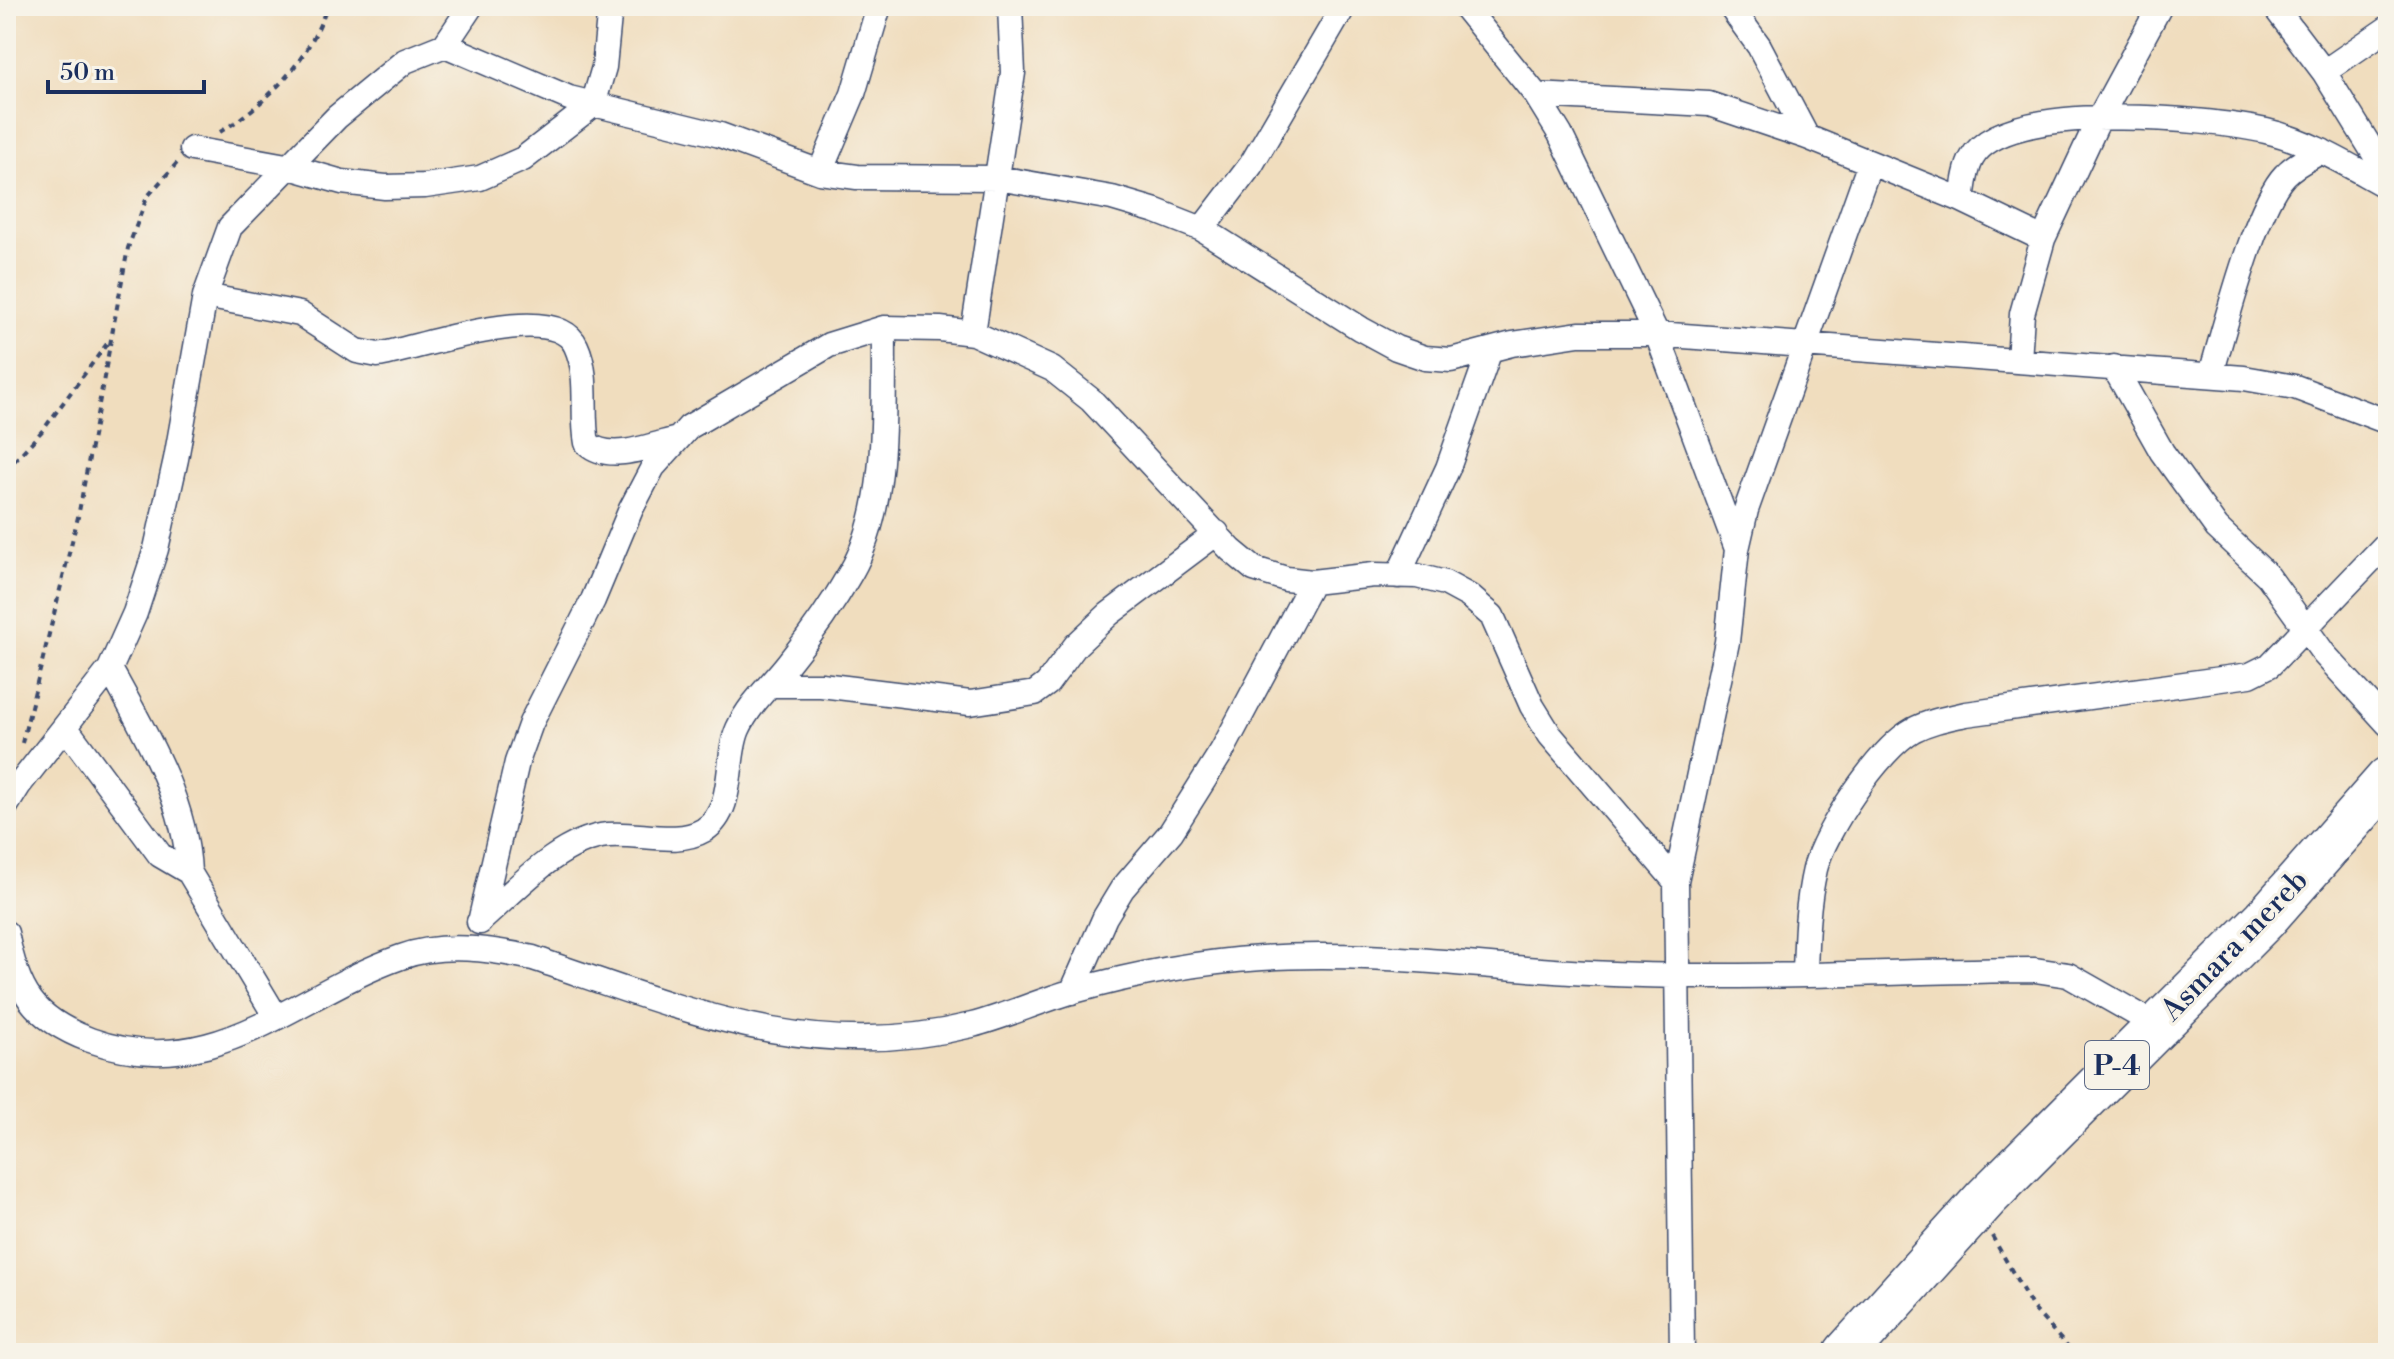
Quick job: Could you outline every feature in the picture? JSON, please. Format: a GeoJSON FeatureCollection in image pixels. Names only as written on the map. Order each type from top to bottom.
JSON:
{"type":"FeatureCollection","features":[{"type":"Feature","properties":{"kind":"highway","name":"Asmara mereb"},"geometry":{"type":"LineString","coordinates":[[1846,1353],[1986,1198],[2265,919],[2388,779]]}},
{"type":"Feature","properties":{"kind":"street"},"geometry":{"type":"LineString","coordinates":[[6,806],[110,669],[135,613],[156,549],[205,296],[230,227],[286,166],[405,61],[445,45],[471,6]]}},
{"type":"Feature","properties":{"kind":"street"},"geometry":{"type":"LineString","coordinates":[[192,149],[286,166],[342,182],[385,187],[425,186],[480,178],[523,159],[593,105],[604,67],[610,6]]}},
{"type":"Feature","properties":{"kind":"street"},"geometry":{"type":"LineString","coordinates":[[820,172],[853,94],[879,6]]}},
{"type":"Feature","properties":{"kind":"street"},"geometry":{"type":"LineString","coordinates":[[973,333],[1013,73],[1010,6]]}},
{"type":"Feature","properties":{"kind":"street"},"geometry":{"type":"LineString","coordinates":[[1202,229],[1251,165],[1344,6]]}},
{"type":"Feature","properties":{"kind":"street"},"geometry":{"type":"LineString","coordinates":[[1464,6],[1536,95],[1560,134],[1657,334],[1737,549]]}},
{"type":"Feature","properties":{"kind":"street"},"geometry":{"type":"LineString","coordinates":[[1730,6],[1759,46],[1807,137]]}},
{"type":"Feature","properties":{"kind":"street"},"geometry":{"type":"LineString","coordinates":[[2019,361],[2022,314],[2043,239],[2100,117],[2160,6]]}},
{"type":"Feature","properties":{"kind":"street"},"geometry":{"type":"LineString","coordinates":[[2274,6],[2324,72],[2388,176]]}},
{"type":"Feature","properties":{"kind":"street"},"geometry":{"type":"LineString","coordinates":[[2324,72],[2388,28]]}},
{"type":"Feature","properties":{"kind":"street"},"geometry":{"type":"LineString","coordinates":[[445,45],[593,105],[720,135],[820,172],[857,177],[998,178],[1112,198],[1202,229],[1396,348],[1425,358],[1451,360],[1579,334],[1657,334],[2211,374],[2295,387],[2388,422]]}},
{"type":"Feature","properties":{"kind":"street"},"geometry":{"type":"LineString","coordinates":[[1536,95],[1709,104],[1807,137],[1962,200],[2043,239]]}},
{"type":"Feature","properties":{"kind":"street"},"geometry":{"type":"LineString","coordinates":[[1962,200],[1973,157],[2006,131],[2100,117],[2172,117],[2251,129],[2322,151],[2388,187]]}},
{"type":"Feature","properties":{"kind":"street"},"geometry":{"type":"LineString","coordinates":[[2211,374],[2250,247],[2272,195],[2283,176],[2322,151]]}},
{"type":"Feature","properties":{"kind":"street"},"geometry":{"type":"LineString","coordinates":[[1682,1353],[1676,882],[1727,642],[1737,549],[1760,463],[1807,347],[1870,163]]}},
{"type":"Feature","properties":{"kind":"street"},"geometry":{"type":"LineString","coordinates":[[205,296],[300,314],[357,351],[378,355],[504,326],[532,324],[556,331],[575,342],[583,365],[587,443],[596,451],[609,453],[674,440]]}},
{"type":"Feature","properties":{"kind":"street"},"geometry":{"type":"LineString","coordinates":[[453,950],[546,864],[585,840],[608,835],[683,837],[703,830],[715,819],[727,786],[736,733],[747,712],[853,570],[874,507],[883,448],[884,328]]}},
{"type":"Feature","properties":{"kind":"street"},"geometry":{"type":"LineString","coordinates":[[480,922],[517,762],[531,723],[593,600],[631,509],[653,467],[674,440],[749,390],[829,345],[884,328],[973,333],[1068,379],[1254,569],[1286,579],[1312,582],[1398,576],[1445,583],[1469,596],[1492,616],[1532,706],[1550,735],[1676,882]]}},
{"type":"Feature","properties":{"kind":"street"},"geometry":{"type":"LineString","coordinates":[[1398,576],[1448,468],[1490,350]]}},
{"type":"Feature","properties":{"kind":"street"},"geometry":{"type":"LineString","coordinates":[[2114,367],[2162,452],[2217,528],[2268,576],[2306,630],[2388,724]]}},
{"type":"Feature","properties":{"kind":"street"},"geometry":{"type":"LineString","coordinates":[[770,685],[821,685],[970,703],[1035,693],[1047,684],[1076,645],[1109,614],[1163,570],[1217,533]]}},
{"type":"Feature","properties":{"kind":"street"},"geometry":{"type":"LineString","coordinates":[[1805,973],[1807,920],[1816,866],[1836,818],[1867,777],[1910,732],[1929,722],[1966,714],[2250,675],[2270,665],[2388,542]]}},
{"type":"Feature","properties":{"kind":"street"},"geometry":{"type":"LineString","coordinates":[[1072,992],[1105,917],[1122,889],[1171,832],[1222,751],[1312,582]]}},
{"type":"Feature","properties":{"kind":"street"},"geometry":{"type":"LineString","coordinates":[[110,669],[170,790],[188,850],[189,872],[276,1017]]}},
{"type":"Feature","properties":{"kind":"street"},"geometry":{"type":"LineString","coordinates":[[66,728],[160,855],[189,872]]}},
{"type":"Feature","properties":{"kind":"street"},"geometry":{"type":"LineString","coordinates":[[6,933],[14,970],[34,1010],[62,1029],[104,1045],[160,1054],[194,1050],[276,1017],[401,957],[453,950],[507,952],[533,958],[710,1019],[768,1031],[847,1039],[971,1025],[1072,992],[1213,964],[1302,956],[1372,955],[1592,973],[1677,975],[2035,970],[2068,975],[2156,1025]]}},
{"type":"Feature","properties":{"kind":"path"},"geometry":{"type":"LineString","coordinates":[[21,745],[78,517],[128,248],[147,197],[163,175],[192,149],[229,127],[296,68],[319,30],[327,6]]}},
{"type":"Feature","properties":{"kind":"path"},"geometry":{"type":"LineString","coordinates":[[6,470],[43,430],[110,339]]}},
{"type":"Feature","properties":{"kind":"path"},"geometry":{"type":"LineString","coordinates":[[1986,1198],[1992,1234],[2017,1283],[2073,1353]]}}]}
